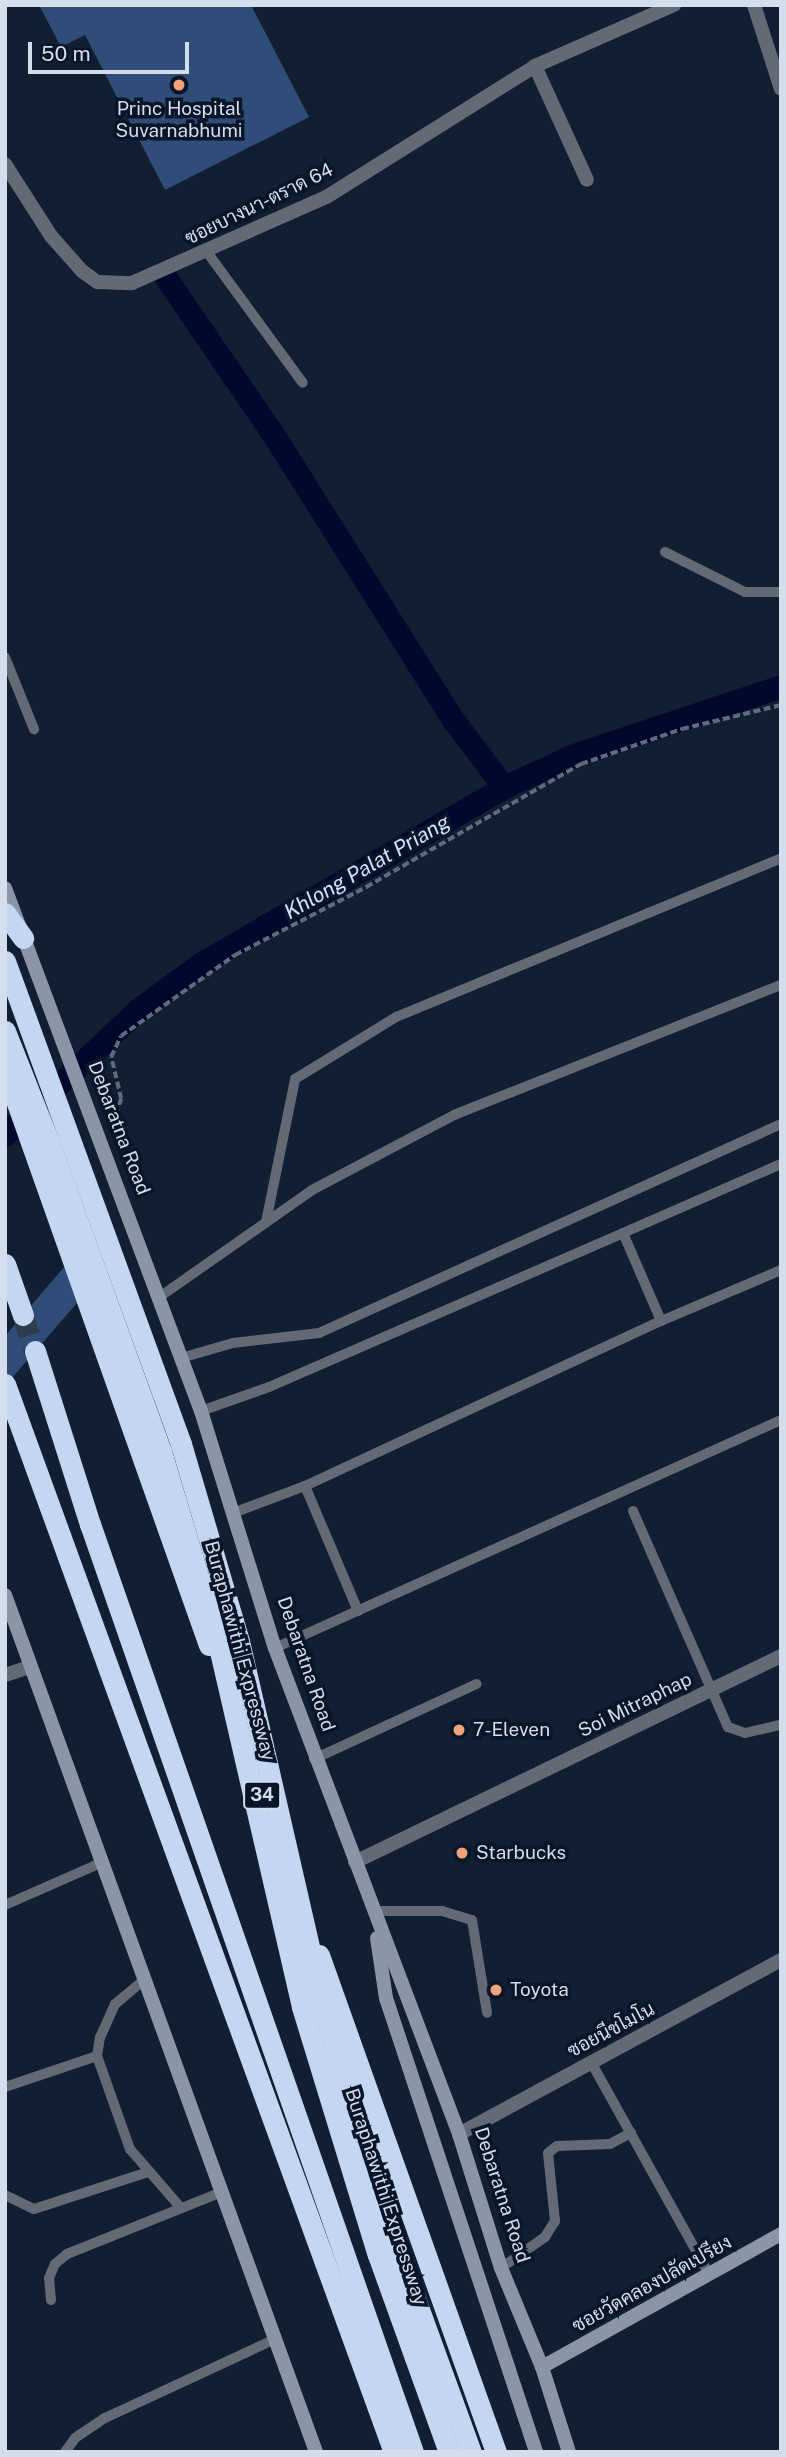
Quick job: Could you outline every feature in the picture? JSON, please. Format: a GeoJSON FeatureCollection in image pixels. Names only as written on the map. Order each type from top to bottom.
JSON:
{"type":"FeatureCollection","features":[{"type":"Feature","properties":{"kind":"highway"},"geometry":{"type":"LineString","coordinates":[[5,913],[23,937]]}},
{"type":"Feature","properties":{"kind":"highway"},"geometry":{"type":"LineString","coordinates":[[5,961],[181,1444],[239,1642],[322,2002],[397,2249],[471,2452]]}},
{"type":"Feature","properties":{"kind":"highway","name":"Buraphawithi Expressway"},"geometry":{"type":"LineString","coordinates":[[5,1031],[39,1140],[161,1451],[219,1647],[302,2007],[378,2255],[449,2452]]}},
{"type":"Feature","properties":{"kind":"highway"},"geometry":{"type":"LineString","coordinates":[[5,1069],[39,1140]]}},
{"type":"Feature","properties":{"kind":"highway","name":"34"},"geometry":{"type":"LineString","coordinates":[[39,1140],[496,2452]]}},
{"type":"Feature","properties":{"kind":"highway"},"geometry":{"type":"LineString","coordinates":[[5,1264],[23,1315]]}},
{"type":"Feature","properties":{"kind":"highway"},"geometry":{"type":"LineString","coordinates":[[36,1351],[90,1524],[413,2452]]}},
{"type":"Feature","properties":{"kind":"highway"},"geometry":{"type":"LineString","coordinates":[[5,1384],[394,2452]]}},
{"type":"Feature","properties":{"kind":"main road","name":"Debaratna Road"},"geometry":{"type":"LineString","coordinates":[[5,888],[201,1412],[275,1648],[314,1759],[458,2134],[501,2267],[542,2367],[569,2452]]}},
{"type":"Feature","properties":{"kind":"main road"},"geometry":{"type":"LineString","coordinates":[[5,1595],[316,2452]]}},
{"type":"Feature","properties":{"kind":"main road"},"geometry":{"type":"LineString","coordinates":[[374,1910],[386,1998],[536,2452]]}},
{"type":"Feature","properties":{"kind":"main road","name":"ซอยวัดคลองปลัดเปรียง"},"geometry":{"type":"LineString","coordinates":[[542,2367],[781,2234]]}},
{"type":"Feature","properties":{"kind":"main road"},"geometry":{"type":"LineString","coordinates":[[293,2388],[327,2452]]}},
{"type":"Feature","properties":{"kind":"street","name":"ซอยบางนา-ตราด 64"},"geometry":{"type":"LineString","coordinates":[[5,164],[51,236],[97,282],[132,283],[328,196],[535,66],[674,5]]}},
{"type":"Feature","properties":{"kind":"street"},"geometry":{"type":"LineString","coordinates":[[754,5],[781,89]]}},
{"type":"Feature","properties":{"kind":"street"},"geometry":{"type":"LineString","coordinates":[[535,66],[587,180]]}},
{"type":"Feature","properties":{"kind":"street","name":"Soi Mitraphap"},"geometry":{"type":"LineString","coordinates":[[355,1862],[781,1656]]}},
{"type":"Feature","properties":{"kind":"street"},"geometry":{"type":"LineString","coordinates":[[5,1675],[30,1667]]}},
{"type":"Feature","properties":{"kind":"street","name":"ซอยนีชโมโน"},"geometry":{"type":"LineString","coordinates":[[458,2134],[781,1960]]}},
{"type":"Feature","properties":{"kind":"lane"},"geometry":{"type":"LineString","coordinates":[[207,252],[303,383]]}},
{"type":"Feature","properties":{"kind":"lane"},"geometry":{"type":"LineString","coordinates":[[665,552],[745,592],[781,592]]}},
{"type":"Feature","properties":{"kind":"lane"},"geometry":{"type":"LineString","coordinates":[[5,657],[34,729]]}},
{"type":"Feature","properties":{"kind":"lane"},"geometry":{"type":"LineString","coordinates":[[266,1222],[295,1079],[396,1017],[781,858]]}},
{"type":"Feature","properties":{"kind":"lane"},"geometry":{"type":"LineString","coordinates":[[159,1298],[312,1190],[454,1115],[781,985]]}},
{"type":"Feature","properties":{"kind":"lane"},"geometry":{"type":"LineString","coordinates":[[181,1358],[233,1343],[319,1333],[781,1124]]}},
{"type":"Feature","properties":{"kind":"lane"},"geometry":{"type":"LineString","coordinates":[[201,1412],[268,1387],[781,1164]]}},
{"type":"Feature","properties":{"kind":"lane"},"geometry":{"type":"LineString","coordinates":[[624,1233],[661,1321]]}},
{"type":"Feature","properties":{"kind":"lane"},"geometry":{"type":"LineString","coordinates":[[233,1513],[304,1486],[661,1321],[781,1270]]}},
{"type":"Feature","properties":{"kind":"lane"},"geometry":{"type":"LineString","coordinates":[[275,1648],[781,1420]]}},
{"type":"Feature","properties":{"kind":"lane"},"geometry":{"type":"LineString","coordinates":[[304,1486],[358,1611]]}},
{"type":"Feature","properties":{"kind":"lane"},"geometry":{"type":"LineString","coordinates":[[633,1511],[708,1691],[728,1727],[736,1730],[781,1725]]}},
{"type":"Feature","properties":{"kind":"lane"},"geometry":{"type":"LineString","coordinates":[[314,1759],[476,1684]]}},
{"type":"Feature","properties":{"kind":"lane"},"geometry":{"type":"LineString","coordinates":[[5,1905],[103,1862]]}},
{"type":"Feature","properties":{"kind":"lane"},"geometry":{"type":"LineString","coordinates":[[374,1910],[442,1911],[472,1920],[487,2013]]}},
{"type":"Feature","properties":{"kind":"lane"},"geometry":{"type":"LineString","coordinates":[[145,1979],[115,2004],[100,2038],[97,2056],[130,2149],[181,2208]]}},
{"type":"Feature","properties":{"kind":"lane"},"geometry":{"type":"LineString","coordinates":[[5,2087],[97,2056]]}},
{"type":"Feature","properties":{"kind":"lane"},"geometry":{"type":"LineString","coordinates":[[592,2062],[709,2274]]}},
{"type":"Feature","properties":{"kind":"lane"},"geometry":{"type":"LineString","coordinates":[[501,2267],[545,2237],[555,2221],[548,2153],[557,2146],[610,2144],[631,2133]]}},
{"type":"Feature","properties":{"kind":"lane"},"geometry":{"type":"LineString","coordinates":[[5,2195],[34,2209],[148,2172]]}},
{"type":"Feature","properties":{"kind":"lane"},"geometry":{"type":"LineString","coordinates":[[51,2300],[49,2278],[55,2264],[67,2254],[222,2192]]}},
{"type":"Feature","properties":{"kind":"lane"},"geometry":{"type":"LineString","coordinates":[[65,2452],[75,2438],[105,2418],[275,2339]]}},
{"type":"Feature","properties":{"kind":"path"},"geometry":{"type":"LineString","coordinates":[[116,1115],[121,1099],[111,1057],[121,1036],[235,955],[366,887],[581,764],[682,729],[781,705]]}},
{"type":"Feature","properties":{"kind":"building","name":"Princ Hospital Suvarnabhumi"},"geometry":{"type":"Polygon","coordinates":[[[39,5],[251,5],[309,117],[165,190],[85,35],[61,47],[39,5]]]}},
{"type":"Feature","properties":{"kind":"building"},"geometry":{"type":"Polygon","coordinates":[[[77,1252],[90,1288],[5,1386],[5,1336],[77,1252]]]}},
{"type":"Feature","properties":{"kind":"waterway"},"geometry":{"type":"LineString","coordinates":[[164,275],[273,434],[454,721],[504,787]]}},
{"type":"Feature","properties":{"kind":"waterway","name":"Khlong Palat Priang"},"geometry":{"type":"LineString","coordinates":[[5,1135],[140,1008],[200,964],[504,787],[571,756],[781,686]]}},
{"type":"Feature","properties":{"kind":"tunnel"},"geometry":{"type":"LineString","coordinates":[[23,1315],[35,1351]]}},
{"type":"Feature","properties":{"kind":"place","name":"Princ Hospital Suvarnabhumi"},"geometry":{"type":"Point","coordinates":[179,85]}},
{"type":"Feature","properties":{"kind":"place","name":"7-Eleven"},"geometry":{"type":"Point","coordinates":[459,1730]}},
{"type":"Feature","properties":{"kind":"place","name":"Starbucks"},"geometry":{"type":"Point","coordinates":[462,1853]}},
{"type":"Feature","properties":{"kind":"place","name":"Toyota"},"geometry":{"type":"Point","coordinates":[496,1990]}}]}
